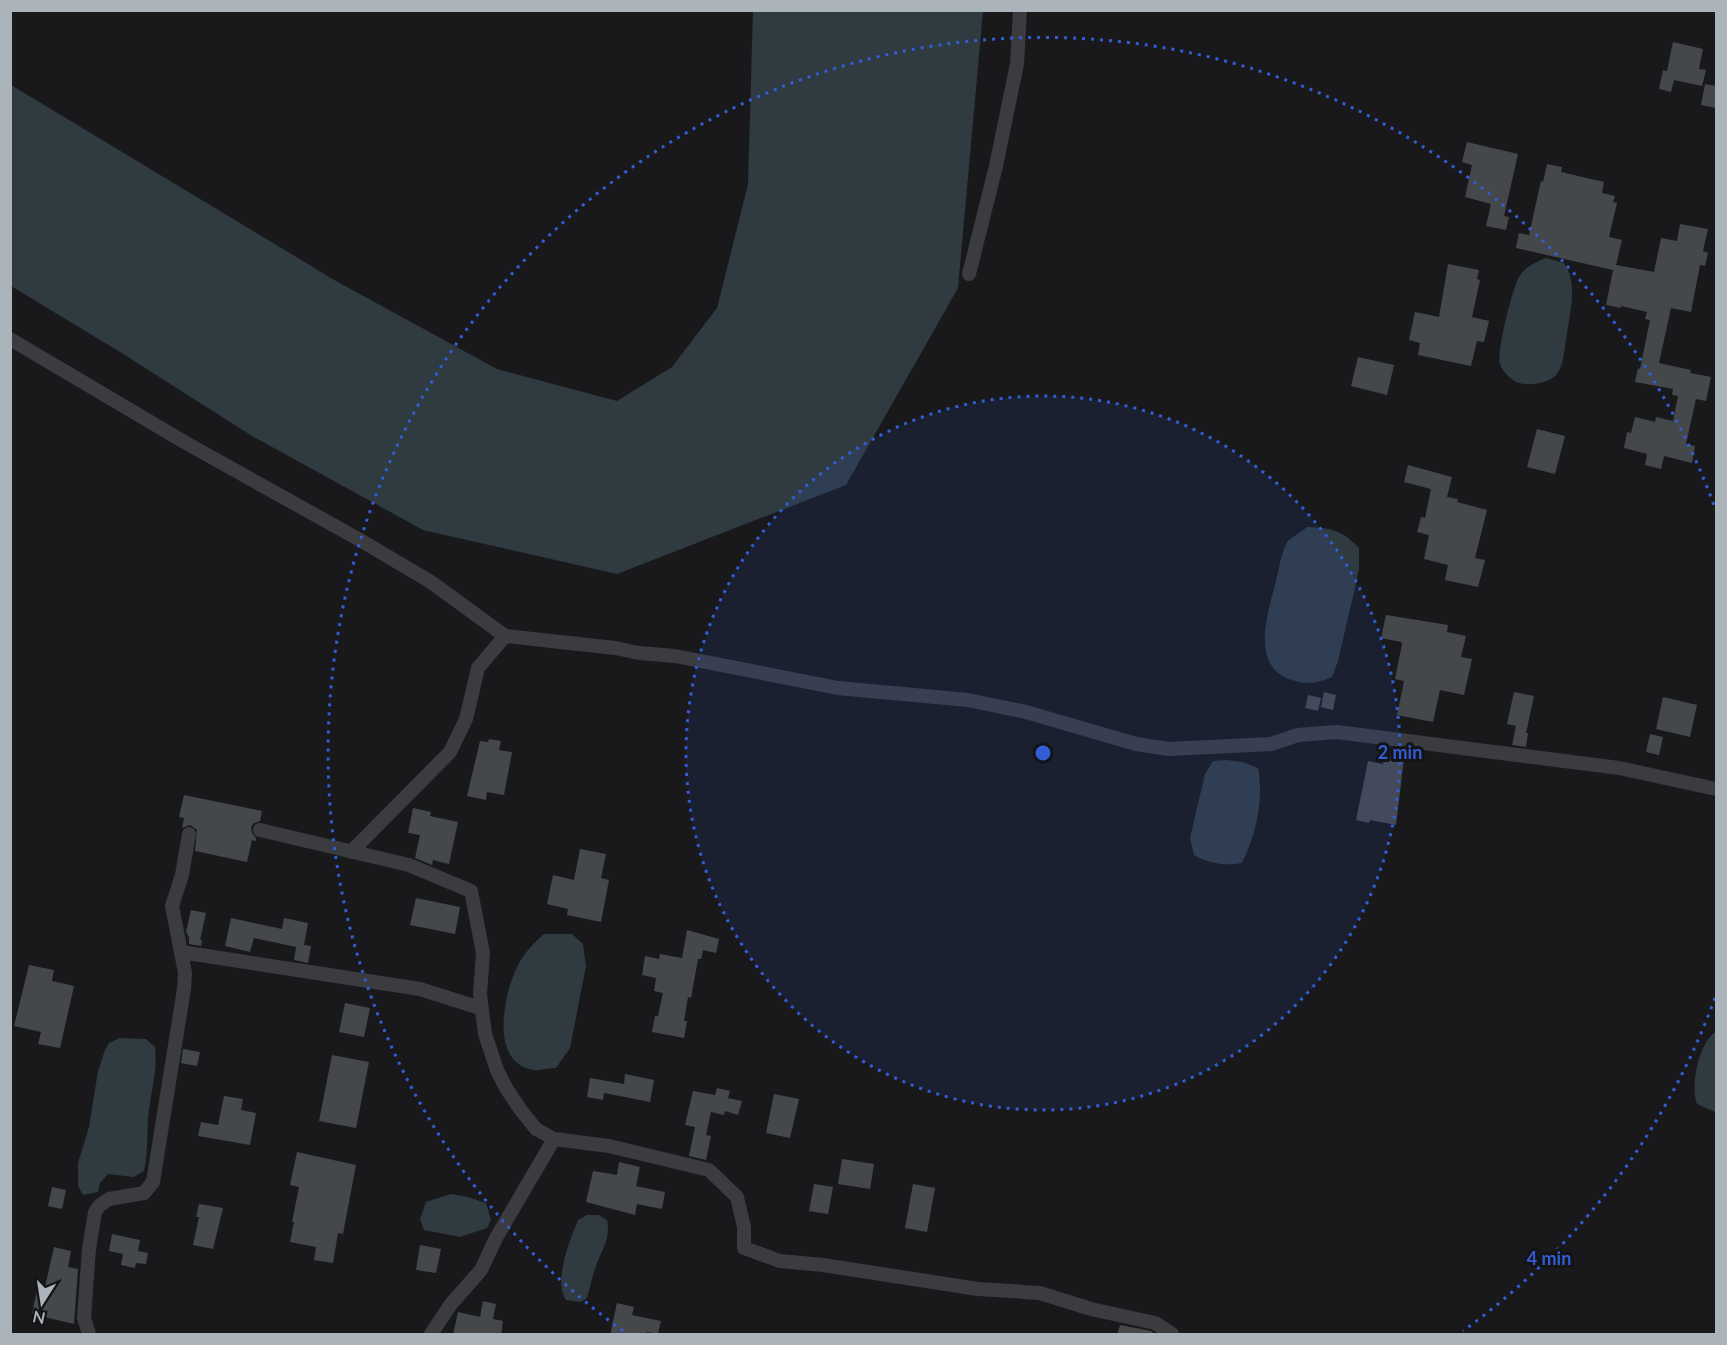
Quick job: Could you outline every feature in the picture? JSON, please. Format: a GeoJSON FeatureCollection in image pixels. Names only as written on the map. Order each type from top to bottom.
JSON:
{"type":"FeatureCollection","features":[{"type":"Feature","properties":{"kind":"street"},"geometry":{"type":"LineString","coordinates":[[969,274],[996,166],[1017,64],[1020,10]]}},
{"type":"Feature","properties":{"kind":"street"},"geometry":{"type":"LineString","coordinates":[[10,339],[186,443],[431,582],[505,636],[675,656],[838,688],[968,700],[1026,712],[1136,744],[1169,749],[1270,744],[1298,735],[1337,732],[1620,768],[1716,789]]}},
{"type":"Feature","properties":{"kind":"street"},"geometry":{"type":"LineString","coordinates":[[351,852],[450,752],[466,719],[478,668],[505,636]]}},
{"type":"Feature","properties":{"kind":"street"},"geometry":{"type":"LineString","coordinates":[[260,830],[409,865],[471,891],[483,953],[480,1008],[485,1034],[497,1070],[506,1088],[536,1129],[554,1139],[609,1146],[710,1170],[737,1197],[744,1227],[744,1248],[780,1261],[823,1265],[978,1289],[1040,1293],[1091,1309],[1155,1323],[1172,1335]]}},
{"type":"Feature","properties":{"kind":"street"},"geometry":{"type":"LineString","coordinates":[[89,1335],[84,1318],[89,1249],[95,1212],[109,1199],[144,1192],[153,1182],[184,989],[185,973],[172,906],[182,875],[189,834]]}},
{"type":"Feature","properties":{"kind":"street"},"geometry":{"type":"LineString","coordinates":[[181,952],[420,989],[480,1008]]}},
{"type":"Feature","properties":{"kind":"street"},"geometry":{"type":"LineString","coordinates":[[431,1335],[452,1304],[481,1270],[496,1238],[554,1139]]}},
{"type":"Feature","properties":{"kind":"shaded area"},"geometry":{"type":"Polygon","coordinates":[[[753,11],[983,11],[958,288],[846,485],[617,574],[423,530],[252,436],[11,286],[11,85],[336,281],[497,369],[617,401],[672,367],[717,308],[748,184],[753,11]]]}},
{"type":"Feature","properties":{"kind":"shaded area"},"geometry":{"type":"Polygon","coordinates":[[[1546,258],[1564,263],[1571,279],[1571,307],[1563,360],[1560,370],[1550,380],[1524,384],[1513,380],[1503,370],[1499,358],[1500,348],[1505,322],[1520,275],[1530,266],[1546,258]]]}},
{"type":"Feature","properties":{"kind":"shaded area"},"geometry":{"type":"Polygon","coordinates":[[[1307,527],[1336,531],[1359,548],[1359,569],[1338,661],[1332,677],[1308,683],[1297,682],[1279,673],[1270,663],[1265,637],[1269,608],[1284,550],[1288,541],[1307,527]]]}},
{"type":"Feature","properties":{"kind":"shaded area"},"geometry":{"type":"Polygon","coordinates":[[[1213,761],[1243,762],[1258,768],[1259,805],[1251,841],[1242,863],[1218,864],[1194,855],[1190,838],[1205,774],[1213,761]]]}},
{"type":"Feature","properties":{"kind":"shaded area"},"geometry":{"type":"Polygon","coordinates":[[[544,934],[572,934],[583,944],[586,966],[570,1048],[556,1068],[533,1070],[520,1065],[511,1056],[506,1044],[504,1014],[506,999],[516,968],[526,952],[544,934]]]}},
{"type":"Feature","properties":{"kind":"shaded area"},"geometry":{"type":"Polygon","coordinates":[[[1716,1032],[1715,1112],[1697,1104],[1695,1076],[1705,1045],[1716,1032]]]}},
{"type":"Feature","properties":{"kind":"shaded area"},"geometry":{"type":"Polygon","coordinates":[[[120,1038],[146,1039],[155,1047],[144,1171],[134,1177],[108,1174],[100,1183],[98,1192],[83,1195],[78,1186],[78,1163],[89,1127],[98,1071],[109,1043],[120,1038]]]}},
{"type":"Feature","properties":{"kind":"shaded area"},"geometry":{"type":"Polygon","coordinates":[[[451,1194],[486,1203],[491,1220],[487,1228],[460,1237],[424,1230],[420,1219],[426,1202],[451,1194]]]}},
{"type":"Feature","properties":{"kind":"shaded area"},"geometry":{"type":"Polygon","coordinates":[[[587,1215],[599,1215],[607,1220],[607,1238],[587,1298],[581,1302],[566,1300],[561,1283],[564,1260],[578,1220],[587,1215]]]}},
{"type":"Feature","properties":{"kind":"building"},"geometry":{"type":"Polygon","coordinates":[[[1673,42],[1703,49],[1699,69],[1706,70],[1702,86],[1674,80],[1671,92],[1659,89],[1663,70],[1667,71],[1673,42]]]}},
{"type":"Feature","properties":{"kind":"building"},"geometry":{"type":"Polygon","coordinates":[[[1705,84],[1716,86],[1716,108],[1701,105],[1705,84]]]}},
{"type":"Feature","properties":{"kind":"building"},"geometry":{"type":"Polygon","coordinates":[[[1467,142],[1518,154],[1504,216],[1509,217],[1506,230],[1486,226],[1491,204],[1465,197],[1472,165],[1462,162],[1467,142]]]}},
{"type":"Feature","properties":{"kind":"building"},"geometry":{"type":"Polygon","coordinates":[[[1547,164],[1562,167],[1561,172],[1604,182],[1602,193],[1615,196],[1613,202],[1617,203],[1609,237],[1622,240],[1616,265],[1654,272],[1661,238],[1677,241],[1680,224],[1708,229],[1703,251],[1708,253],[1705,266],[1700,265],[1691,312],[1671,308],[1659,363],[1711,377],[1706,401],[1696,399],[1686,444],[1695,446],[1692,463],[1664,456],[1661,469],[1645,465],[1647,454],[1624,448],[1627,432],[1631,433],[1635,417],[1655,422],[1656,417],[1673,421],[1678,396],[1672,395],[1673,389],[1635,382],[1638,368],[1640,369],[1650,320],[1645,319],[1647,312],[1606,305],[1613,270],[1516,248],[1519,233],[1529,235],[1547,164]]]}},
{"type":"Feature","properties":{"kind":"building"},"geometry":{"type":"Polygon","coordinates":[[[1448,264],[1479,270],[1477,279],[1480,280],[1472,317],[1489,321],[1484,342],[1477,341],[1471,366],[1418,355],[1420,343],[1409,340],[1415,312],[1439,317],[1448,264]]]}},
{"type":"Feature","properties":{"kind":"building"},"geometry":{"type":"Polygon","coordinates":[[[1358,357],[1394,365],[1387,395],[1351,386],[1358,357]]]}},
{"type":"Feature","properties":{"kind":"building"},"geometry":{"type":"Polygon","coordinates":[[[1537,429],[1565,436],[1555,474],[1527,467],[1537,429]]]}},
{"type":"Feature","properties":{"kind":"building"},"geometry":{"type":"Polygon","coordinates":[[[1408,465],[1452,477],[1447,497],[1487,510],[1475,558],[1485,560],[1478,587],[1445,580],[1448,565],[1424,559],[1429,535],[1417,532],[1421,517],[1425,518],[1431,489],[1404,482],[1408,465]]]}},
{"type":"Feature","properties":{"kind":"building"},"geometry":{"type":"Polygon","coordinates":[[[1386,615],[1448,625],[1447,632],[1466,636],[1461,657],[1472,659],[1464,695],[1440,690],[1433,722],[1397,715],[1404,681],[1395,679],[1402,644],[1381,638],[1386,615]]]}},
{"type":"Feature","properties":{"kind":"building"},"geometry":{"type":"Polygon","coordinates":[[[1324,692],[1336,695],[1333,710],[1321,707],[1324,692]]]}},
{"type":"Feature","properties":{"kind":"building"},"geometry":{"type":"Polygon","coordinates":[[[1514,692],[1534,696],[1526,733],[1528,733],[1526,747],[1512,745],[1516,726],[1507,724],[1514,692]]]}},
{"type":"Feature","properties":{"kind":"building"},"geometry":{"type":"Polygon","coordinates":[[[1308,695],[1321,698],[1318,711],[1305,708],[1308,695]]]}},
{"type":"Feature","properties":{"kind":"building"},"geometry":{"type":"Polygon","coordinates":[[[1663,697],[1697,705],[1690,737],[1656,729],[1663,697]]]}},
{"type":"Feature","properties":{"kind":"building"},"geometry":{"type":"Polygon","coordinates":[[[1650,734],[1663,737],[1659,755],[1646,752],[1650,734]]]}},
{"type":"Feature","properties":{"kind":"building"},"geometry":{"type":"Polygon","coordinates":[[[489,739],[501,741],[499,750],[512,752],[504,795],[487,792],[486,800],[467,796],[480,741],[488,742],[489,739]]]}},
{"type":"Feature","properties":{"kind":"building"},"geometry":{"type":"Polygon","coordinates":[[[1384,755],[1404,759],[1396,825],[1356,820],[1368,761],[1383,764],[1384,755]]]}},
{"type":"Feature","properties":{"kind":"building"},"geometry":{"type":"Polygon","coordinates":[[[184,795],[262,811],[260,821],[251,827],[256,841],[252,840],[247,862],[195,851],[197,830],[190,825],[182,828],[184,818],[179,817],[184,795]]]}},
{"type":"Feature","properties":{"kind":"building"},"geometry":{"type":"Polygon","coordinates":[[[413,808],[431,812],[430,816],[458,822],[449,864],[433,860],[432,865],[415,858],[420,835],[408,833],[413,808]]]}},
{"type":"Feature","properties":{"kind":"building"},"geometry":{"type":"Polygon","coordinates":[[[580,849],[606,854],[601,878],[609,880],[601,922],[567,915],[568,909],[547,904],[553,875],[574,880],[580,849]]]}},
{"type":"Feature","properties":{"kind":"building"},"geometry":{"type":"Polygon","coordinates":[[[416,898],[460,907],[455,934],[410,925],[416,898]]]}},
{"type":"Feature","properties":{"kind":"building"},"geometry":{"type":"Polygon","coordinates":[[[191,910],[206,913],[200,940],[202,940],[201,946],[189,944],[186,932],[191,910]]]}},
{"type":"Feature","properties":{"kind":"building"},"geometry":{"type":"Polygon","coordinates":[[[231,918],[282,929],[284,918],[308,923],[304,945],[311,946],[308,963],[294,960],[296,947],[254,938],[250,952],[225,946],[231,918]]]}},
{"type":"Feature","properties":{"kind":"building"},"geometry":{"type":"Polygon","coordinates":[[[687,930],[719,939],[716,953],[703,950],[701,959],[698,959],[691,998],[688,997],[684,1038],[652,1032],[663,993],[654,991],[656,978],[642,975],[645,956],[659,959],[660,954],[682,958],[687,930]]]}},
{"type":"Feature","properties":{"kind":"building"},"geometry":{"type":"Polygon","coordinates":[[[29,965],[54,970],[52,981],[74,986],[60,1048],[38,1044],[41,1032],[14,1026],[29,965]]]}},
{"type":"Feature","properties":{"kind":"building"},"geometry":{"type":"Polygon","coordinates":[[[345,1003],[370,1008],[364,1037],[339,1032],[345,1003]]]}},
{"type":"Feature","properties":{"kind":"building"},"geometry":{"type":"Polygon","coordinates":[[[183,1049],[200,1052],[197,1066],[181,1063],[183,1049]]]}},
{"type":"Feature","properties":{"kind":"building"},"geometry":{"type":"Polygon","coordinates":[[[332,1055],[369,1062],[356,1128],[319,1121],[332,1055]]]}},
{"type":"Feature","properties":{"kind":"building"},"geometry":{"type":"Polygon","coordinates":[[[625,1074],[654,1080],[650,1102],[604,1093],[603,1100],[587,1097],[590,1078],[624,1084],[625,1074]]]}},
{"type":"Feature","properties":{"kind":"building"},"geometry":{"type":"Polygon","coordinates":[[[717,1088],[730,1091],[728,1098],[742,1101],[738,1115],[725,1111],[724,1115],[711,1112],[706,1135],[711,1136],[706,1160],[689,1156],[695,1127],[685,1125],[693,1091],[715,1095],[717,1088]]]}},
{"type":"Feature","properties":{"kind":"building"},"geometry":{"type":"Polygon","coordinates":[[[774,1094],[799,1099],[790,1138],[766,1133],[774,1094]]]}},
{"type":"Feature","properties":{"kind":"building"},"geometry":{"type":"Polygon","coordinates":[[[224,1096],[243,1099],[241,1110],[256,1113],[250,1145],[198,1136],[201,1122],[218,1125],[224,1096]]]}},
{"type":"Feature","properties":{"kind":"building"},"geometry":{"type":"Polygon","coordinates":[[[297,1152],[356,1165],[343,1234],[338,1233],[333,1263],[314,1260],[316,1247],[290,1242],[299,1187],[290,1185],[297,1152]]]}},
{"type":"Feature","properties":{"kind":"building"},"geometry":{"type":"Polygon","coordinates":[[[842,1159],[874,1164],[870,1189],[838,1184],[842,1159]]]}},
{"type":"Feature","properties":{"kind":"building"},"geometry":{"type":"Polygon","coordinates":[[[619,1162],[640,1167],[636,1186],[665,1192],[662,1209],[637,1204],[635,1215],[586,1202],[593,1171],[617,1175],[619,1162]]]}},
{"type":"Feature","properties":{"kind":"building"},"geometry":{"type":"Polygon","coordinates":[[[814,1184],[833,1187],[828,1214],[809,1211],[814,1184]]]}},
{"type":"Feature","properties":{"kind":"building"},"geometry":{"type":"Polygon","coordinates":[[[913,1184],[935,1188],[927,1232],[905,1228],[913,1184]]]}},
{"type":"Feature","properties":{"kind":"building"},"geometry":{"type":"Polygon","coordinates":[[[52,1187],[66,1190],[62,1209],[48,1206],[52,1187]]]}},
{"type":"Feature","properties":{"kind":"building"},"geometry":{"type":"Polygon","coordinates":[[[199,1204],[223,1208],[213,1249],[193,1245],[199,1217],[196,1217],[199,1204]]]}},
{"type":"Feature","properties":{"kind":"building"},"geometry":{"type":"Polygon","coordinates":[[[112,1234],[140,1240],[138,1251],[148,1253],[146,1264],[136,1263],[135,1268],[121,1265],[123,1254],[109,1251],[112,1234]]]}},
{"type":"Feature","properties":{"kind":"building"},"geometry":{"type":"Polygon","coordinates":[[[420,1245],[441,1249],[436,1273],[416,1270],[420,1245]]]}},
{"type":"Feature","properties":{"kind":"building"},"geometry":{"type":"Polygon","coordinates":[[[54,1247],[71,1251],[68,1267],[78,1269],[74,1324],[32,1314],[38,1285],[45,1287],[54,1247]]]}},
{"type":"Feature","properties":{"kind":"building"},"geometry":{"type":"Polygon","coordinates":[[[483,1301],[496,1304],[493,1319],[503,1321],[501,1335],[453,1335],[458,1312],[480,1317],[483,1301]]]}},
{"type":"Feature","properties":{"kind":"building"},"geometry":{"type":"Polygon","coordinates":[[[617,1303],[634,1307],[632,1315],[661,1321],[658,1334],[647,1332],[647,1335],[610,1335],[617,1303]]]}},
{"type":"Feature","properties":{"kind":"building"},"geometry":{"type":"Polygon","coordinates":[[[1120,1325],[1151,1331],[1156,1335],[1117,1335],[1120,1325]]]}}]}
